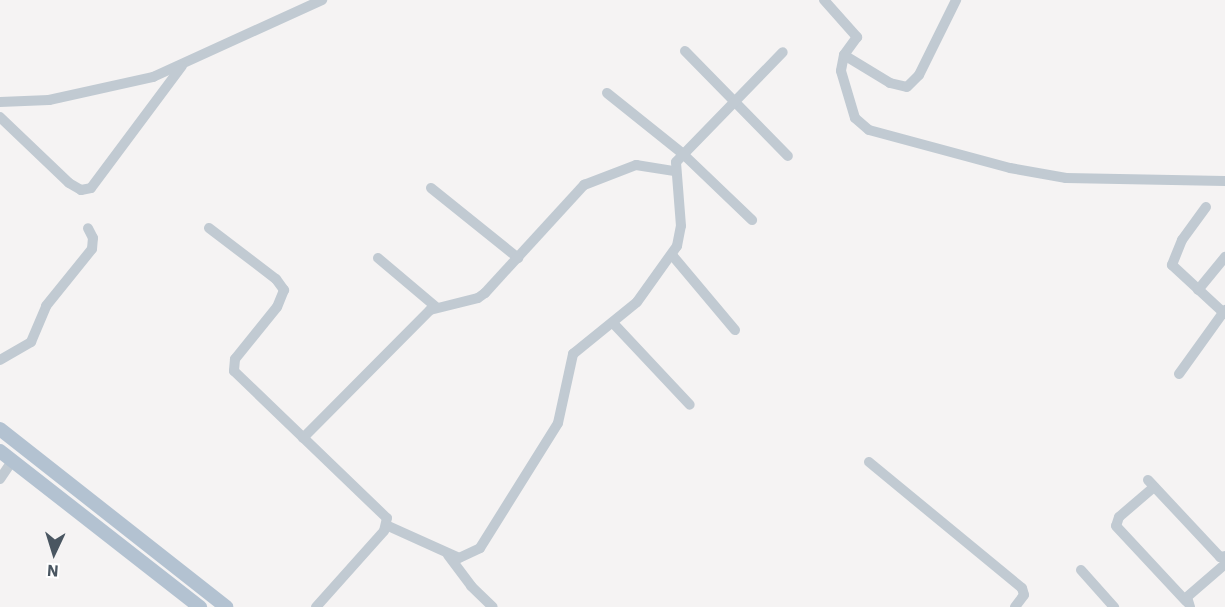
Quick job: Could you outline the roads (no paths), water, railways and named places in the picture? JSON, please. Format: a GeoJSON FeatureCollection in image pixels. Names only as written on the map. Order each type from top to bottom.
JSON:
{"type":"FeatureCollection","features":[{"type":"Feature","properties":{"kind":"main road"},"geometry":{"type":"LineString","coordinates":[[0,429],[226,607]]}},
{"type":"Feature","properties":{"kind":"main road"},"geometry":{"type":"LineString","coordinates":[[0,451],[200,607]]}},
{"type":"Feature","properties":{"kind":"street"},"geometry":{"type":"LineString","coordinates":[[0,102],[49,100],[143,79],[182,66],[322,0]]}},
{"type":"Feature","properties":{"kind":"street"},"geometry":{"type":"LineString","coordinates":[[824,0],[856,37],[844,55],[841,71],[855,118],[860,126],[877,134],[1010,168],[1066,177],[1225,181]]}},
{"type":"Feature","properties":{"kind":"street"},"geometry":{"type":"LineString","coordinates":[[844,55],[890,83],[907,87],[919,75],[956,0]]}},
{"type":"Feature","properties":{"kind":"street"},"geometry":{"type":"LineString","coordinates":[[685,51],[735,99],[788,156]]}},
{"type":"Feature","properties":{"kind":"street"},"geometry":{"type":"LineString","coordinates":[[209,228],[282,284],[283,298],[235,359],[234,371],[382,513],[386,525],[448,555],[466,558],[480,548],[558,423],[573,354],[638,302],[672,255],[681,226],[675,171],[682,153],[783,52]]}},
{"type":"Feature","properties":{"kind":"street"},"geometry":{"type":"LineString","coordinates":[[0,117],[69,183],[86,190],[94,186],[182,66]]}},
{"type":"Feature","properties":{"kind":"street"},"geometry":{"type":"LineString","coordinates":[[607,93],[682,153],[752,220]]}},
{"type":"Feature","properties":{"kind":"street"},"geometry":{"type":"LineString","coordinates":[[303,438],[436,307],[478,298],[518,258],[561,206],[584,185],[636,165],[675,171]]}},
{"type":"Feature","properties":{"kind":"street"},"geometry":{"type":"LineString","coordinates":[[431,188],[518,258]]}},
{"type":"Feature","properties":{"kind":"street"},"geometry":{"type":"LineString","coordinates":[[1179,374],[1224,312],[1173,269],[1172,261],[1186,232],[1206,207]]}},
{"type":"Feature","properties":{"kind":"street"},"geometry":{"type":"LineString","coordinates":[[0,360],[31,342],[46,306],[92,249],[93,238],[88,228]]}},
{"type":"Feature","properties":{"kind":"street"},"geometry":{"type":"LineString","coordinates":[[672,255],[735,330]]}},
{"type":"Feature","properties":{"kind":"street"},"geometry":{"type":"LineString","coordinates":[[1198,290],[1225,257]]}},
{"type":"Feature","properties":{"kind":"street"},"geometry":{"type":"LineString","coordinates":[[378,258],[436,307]]}},
{"type":"Feature","properties":{"kind":"street"},"geometry":{"type":"LineString","coordinates":[[613,322],[690,405]]}},
{"type":"Feature","properties":{"kind":"street"},"geometry":{"type":"LineString","coordinates":[[0,479],[13,460]]}},
{"type":"Feature","properties":{"kind":"street"},"geometry":{"type":"LineString","coordinates":[[869,462],[1022,588],[1024,595],[1015,607]]}},
{"type":"Feature","properties":{"kind":"street"},"geometry":{"type":"LineString","coordinates":[[1151,483],[1224,561],[1188,604],[1116,526],[1119,517],[1151,483]]}},
{"type":"Feature","properties":{"kind":"street"},"geometry":{"type":"LineString","coordinates":[[316,607],[386,525]]}},
{"type":"Feature","properties":{"kind":"street"},"geometry":{"type":"LineString","coordinates":[[448,555],[471,586],[493,607]]}},
{"type":"Feature","properties":{"kind":"street"},"geometry":{"type":"LineString","coordinates":[[1081,570],[1114,607]]}}]}
